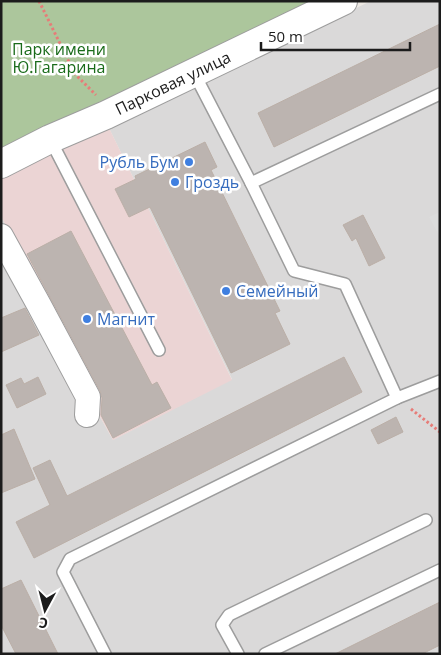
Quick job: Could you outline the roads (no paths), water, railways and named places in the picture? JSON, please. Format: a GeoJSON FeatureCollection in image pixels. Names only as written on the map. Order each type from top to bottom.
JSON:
{"type":"FeatureCollection","features":[{"type":"Feature","properties":{"kind":"street","name":"Парковая улица"},"geometry":{"type":"LineString","coordinates":[[1,164],[343,1]]}},
{"type":"Feature","properties":{"kind":"street"},"geometry":{"type":"LineString","coordinates":[[1,236],[40,305],[88,397],[87,415]]}},
{"type":"Feature","properties":{"kind":"lane"},"geometry":{"type":"LineString","coordinates":[[194,73],[294,271],[345,284],[397,398]]}},
{"type":"Feature","properties":{"kind":"lane"},"geometry":{"type":"LineString","coordinates":[[251,183],[440,94]]}},
{"type":"Feature","properties":{"kind":"lane"},"geometry":{"type":"LineString","coordinates":[[50,139],[159,350]]}},
{"type":"Feature","properties":{"kind":"lane"},"geometry":{"type":"LineString","coordinates":[[105,654],[63,572],[70,559],[397,398],[440,381]]}},
{"type":"Feature","properties":{"kind":"lane"},"geometry":{"type":"LineString","coordinates":[[238,654],[222,625],[229,615],[426,520]]}},
{"type":"Feature","properties":{"kind":"lane"},"geometry":{"type":"LineString","coordinates":[[265,654],[440,570]]}},
{"type":"Feature","properties":{"kind":"place","name":"Рубль Бум"},"geometry":{"type":"Point","coordinates":[189,162]}},
{"type":"Feature","properties":{"kind":"place","name":"Гроздь"},"geometry":{"type":"Point","coordinates":[175,182]}},
{"type":"Feature","properties":{"kind":"place","name":"Семейный"},"geometry":{"type":"Point","coordinates":[226,291]}},
{"type":"Feature","properties":{"kind":"place","name":"Магнит"},"geometry":{"type":"Point","coordinates":[87,319]}},
{"type":"Feature","properties":{"kind":"park label","name":"Парк имени Ю.Гагарина"},"geometry":{"type":"Point","coordinates":[59,58]}}]}
